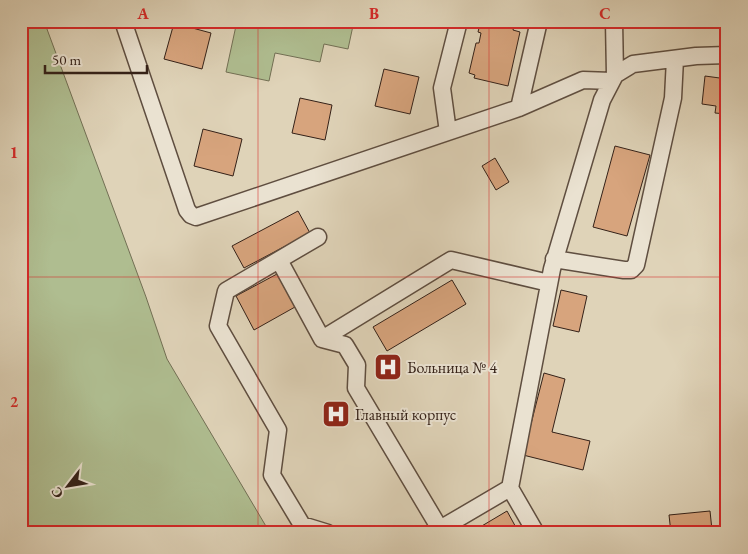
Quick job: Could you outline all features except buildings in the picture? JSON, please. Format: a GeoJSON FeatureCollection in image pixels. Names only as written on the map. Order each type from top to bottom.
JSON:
{"type":"FeatureCollection","features":[{"type":"Feature","properties":{"kind":"street"},"geometry":{"type":"LineString","coordinates":[[123,21],[187,210],[196,217],[519,108],[583,80],[614,78]]}},
{"type":"Feature","properties":{"kind":"street"},"geometry":{"type":"LineString","coordinates":[[448,132],[442,88],[459,21]]}},
{"type":"Feature","properties":{"kind":"street"},"geometry":{"type":"LineString","coordinates":[[519,108],[540,21]]}},
{"type":"Feature","properties":{"kind":"street"},"geometry":{"type":"LineString","coordinates":[[614,21],[614,78]]}},
{"type":"Feature","properties":{"kind":"street"},"geometry":{"type":"LineString","coordinates":[[536,533],[510,488],[554,259],[602,100],[614,78],[633,64],[727,55]]}},
{"type":"Feature","properties":{"kind":"street"},"geometry":{"type":"LineString","coordinates":[[554,259],[624,270],[630,270],[636,265],[673,98],[674,59]]}},
{"type":"Feature","properties":{"kind":"street"},"geometry":{"type":"LineString","coordinates":[[318,237],[226,291],[218,326],[278,430],[272,475],[302,525],[328,533]]}},
{"type":"Feature","properties":{"kind":"street"},"geometry":{"type":"LineString","coordinates":[[278,260],[322,339],[345,345],[357,365],[356,388],[440,529],[510,488]]}},
{"type":"Feature","properties":{"kind":"street"},"geometry":{"type":"LineString","coordinates":[[322,339],[451,260],[549,283]]}},
{"type":"Feature","properties":{"kind":"green space"},"geometry":{"type":"Polygon","coordinates":[[[21,21],[44,21],[167,359],[270,533],[21,533],[21,21]]]}},
{"type":"Feature","properties":{"kind":"green space"},"geometry":{"type":"Polygon","coordinates":[[[237,21],[354,21],[348,49],[324,44],[320,62],[275,53],[269,81],[226,72],[237,21]]]}},
{"type":"Feature","properties":{"kind":"place","name":"Больница № 4"},"geometry":{"type":"Point","coordinates":[388,367]}},
{"type":"Feature","properties":{"kind":"place","name":"Главный корпус"},"geometry":{"type":"Point","coordinates":[336,414]}}]}
